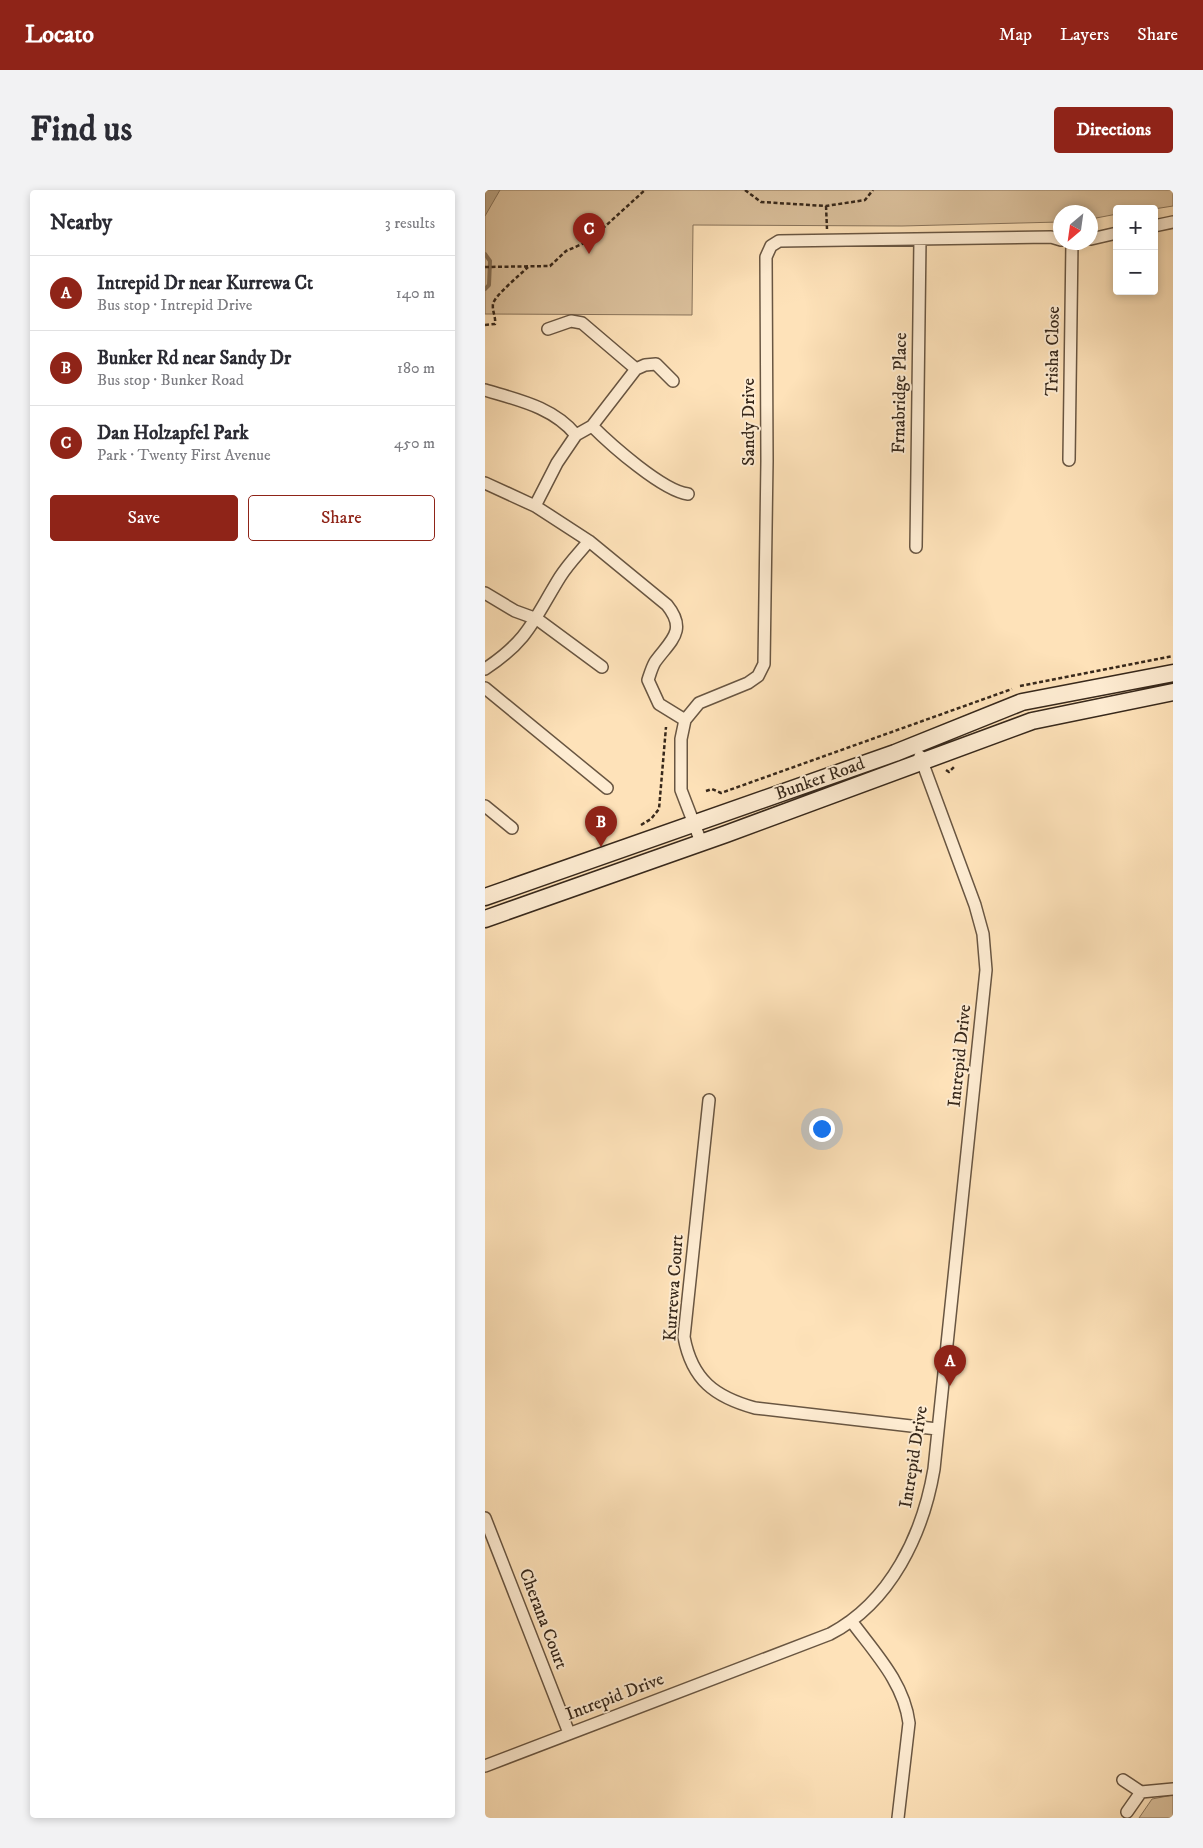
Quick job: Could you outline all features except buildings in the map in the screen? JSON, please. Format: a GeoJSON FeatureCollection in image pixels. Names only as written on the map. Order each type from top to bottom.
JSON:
{"type":"FeatureCollection","features":[{"type":"Feature","properties":{"kind":"main road","name":"Bunker Road"},"geometry":{"type":"LineString","coordinates":[[485,898],[693,823],[810,784],[1022,702],[1173,673]]}},
{"type":"Feature","properties":{"kind":"main road","name":"Bunker Road"},"geometry":{"type":"LineString","coordinates":[[485,919],[1032,721],[1173,692]]}},
{"type":"Feature","properties":{"kind":"street"},"geometry":{"type":"LineString","coordinates":[[1158,225],[1173,222]]}},
{"type":"Feature","properties":{"kind":"street"},"geometry":{"type":"LineString","coordinates":[[1098,237],[1113,234]]}},
{"type":"Feature","properties":{"kind":"street","name":"Sandy Drive"},"geometry":{"type":"LineString","coordinates":[[685,720],[699,703],[748,683],[758,676],[764,664],[767,461],[766,256],[771,246],[779,240],[1053,238]]}},
{"type":"Feature","properties":{"kind":"street","name":"Frnabridge Place"},"geometry":{"type":"LineString","coordinates":[[916,547],[920,240]]}},
{"type":"Feature","properties":{"kind":"street","name":"Trisha Close"},"geometry":{"type":"LineString","coordinates":[[1069,460],[1072,250]]}},
{"type":"Feature","properties":{"kind":"street"},"geometry":{"type":"LineString","coordinates":[[548,329],[571,321],[582,323],[637,369]]}},
{"type":"Feature","properties":{"kind":"street"},"geometry":{"type":"LineString","coordinates":[[535,506],[557,463],[575,435],[592,426],[637,369],[645,365],[656,364],[673,381]]}},
{"type":"Feature","properties":{"kind":"street"},"geometry":{"type":"LineString","coordinates":[[485,390],[540,407],[567,425],[575,435]]}},
{"type":"Feature","properties":{"kind":"street"},"geometry":{"type":"LineString","coordinates":[[592,426],[663,485],[677,493],[688,494]]}},
{"type":"Feature","properties":{"kind":"street"},"geometry":{"type":"LineString","coordinates":[[485,483],[535,506],[589,541],[673,612],[677,626],[673,643],[655,663],[648,680],[659,704],[685,720],[681,739],[681,790],[701,842]]}},
{"type":"Feature","properties":{"kind":"street"},"geometry":{"type":"LineString","coordinates":[[485,669],[506,655],[537,619],[560,576],[589,541]]}},
{"type":"Feature","properties":{"kind":"street"},"geometry":{"type":"LineString","coordinates":[[485,593],[515,611],[537,619],[602,666]]}},
{"type":"Feature","properties":{"kind":"street"},"geometry":{"type":"LineString","coordinates":[[485,688],[607,788]]}},
{"type":"Feature","properties":{"kind":"street","name":"Intrepid Drive"},"geometry":{"type":"LineString","coordinates":[[485,1766],[830,1634],[852,1622],[875,1598],[896,1571],[911,1547],[929,1496],[986,970],[983,934],[975,905],[915,744]]}},
{"type":"Feature","properties":{"kind":"street"},"geometry":{"type":"LineString","coordinates":[[485,806],[512,828]]}},
{"type":"Feature","properties":{"kind":"street","name":"Kurrewa Court"},"geometry":{"type":"LineString","coordinates":[[709,1100],[684,1337],[688,1356],[698,1376],[715,1392],[735,1403],[755,1408],[937,1429]]}},
{"type":"Feature","properties":{"kind":"street","name":"Cherana Court"},"geometry":{"type":"LineString","coordinates":[[485,1518],[569,1733]]}},
{"type":"Feature","properties":{"kind":"street"},"geometry":{"type":"LineString","coordinates":[[852,1622],[898,1686],[907,1711],[909,1722],[898,1818]]}},
{"type":"Feature","properties":{"kind":"street"},"geometry":{"type":"LineString","coordinates":[[1123,1780],[1141,1792],[1173,1789]]}},
{"type":"Feature","properties":{"kind":"street"},"geometry":{"type":"LineString","coordinates":[[1127,1812],[1141,1792]]}},
{"type":"Feature","properties":{"kind":"path"},"geometry":{"type":"LineString","coordinates":[[485,267],[550,266],[567,251],[589,241],[645,190]]}},
{"type":"Feature","properties":{"kind":"path"},"geometry":{"type":"LineString","coordinates":[[745,190],[761,202],[826,206],[865,200],[873,190]]}},
{"type":"Feature","properties":{"kind":"path"},"geometry":{"type":"LineString","coordinates":[[826,206],[827,239]]}},
{"type":"Feature","properties":{"kind":"path"},"geometry":{"type":"LineString","coordinates":[[485,325],[495,324],[493,302],[499,292],[510,286],[528,266]]}},
{"type":"Feature","properties":{"kind":"path"},"geometry":{"type":"LineString","coordinates":[[637,828],[651,819],[659,809],[666,727]]}},
{"type":"Feature","properties":{"kind":"shaded area"},"geometry":{"type":"Polygon","coordinates":[[[485,190],[1173,190],[1173,206],[1158,208],[1158,205],[1113,205],[1113,215],[1098,218],[1098,205],[1053,205],[1053,222],[902,226],[693,225],[692,315],[485,314],[485,190]]]}},
{"type":"Feature","properties":{"kind":"shaded area"},"geometry":{"type":"Polygon","coordinates":[[[485,190],[500,190],[485,216],[485,190]]]}},
{"type":"Feature","properties":{"kind":"shaded area"},"geometry":{"type":"Polygon","coordinates":[[[1173,1795],[1173,1818],[1139,1818],[1152,1799],[1173,1795]]]}},
{"type":"Feature","properties":{"kind":"waterway"},"geometry":{"type":"LineString","coordinates":[[485,254],[490,261],[489,285],[485,289]]}},
{"type":"Feature","properties":{"kind":"place","name":"Dan Holzapfel Park"},"geometry":{"type":"Point","coordinates":[589,254]}},
{"type":"Feature","properties":{"kind":"place","name":"Bunker Rd near Sandy Dr"},"geometry":{"type":"Point","coordinates":[601,847]}},
{"type":"Feature","properties":{"kind":"place","name":"Intrepid Dr near Kurrewa Ct"},"geometry":{"type":"Point","coordinates":[950,1386]}}]}
